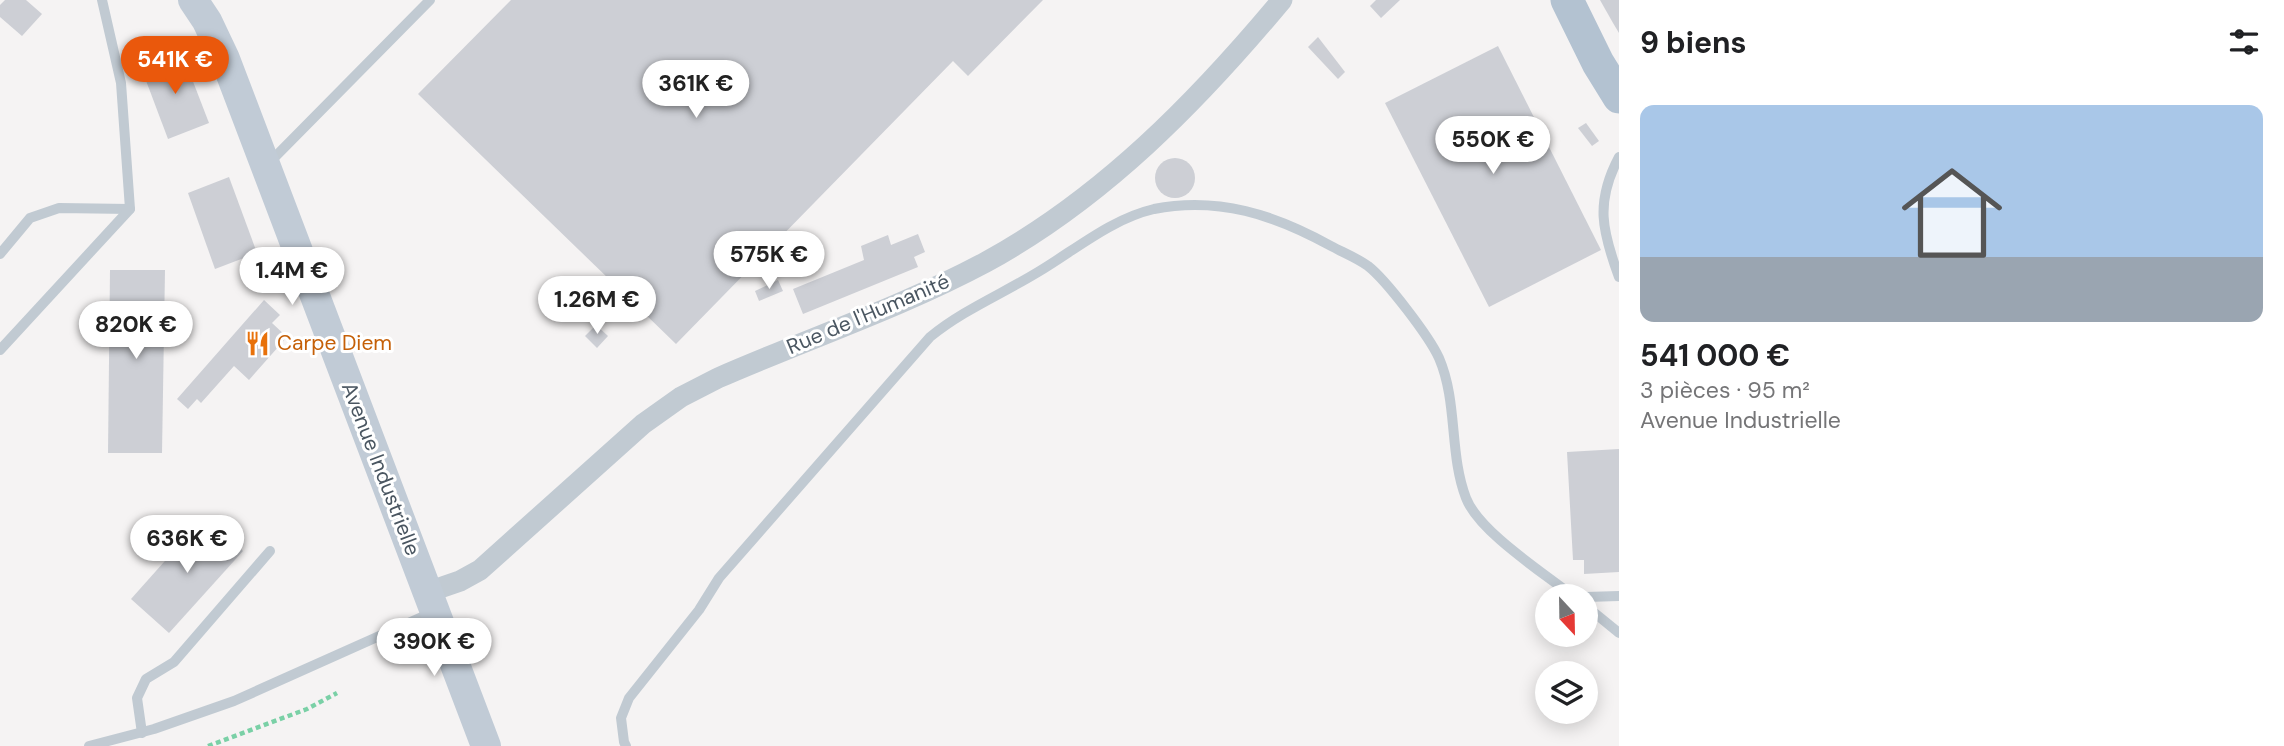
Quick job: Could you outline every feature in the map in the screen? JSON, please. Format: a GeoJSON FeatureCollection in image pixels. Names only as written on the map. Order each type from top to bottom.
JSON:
{"type":"FeatureCollection","features":[{"type":"Feature","properties":{"kind":"main road"},"geometry":{"type":"LineString","coordinates":[[1569,1],[1598,63],[1619,97]]}},
{"type":"Feature","properties":{"kind":"street","name":"Avenue Industrielle"},"geometry":{"type":"LineString","coordinates":[[193,0],[207,21],[225,59],[486,746]]}},
{"type":"Feature","properties":{"kind":"street","name":"Rue de l'Humanité"},"geometry":{"type":"LineString","coordinates":[[432,602],[480,570],[624,439],[681,397],[726,374],[950,280],[1007,249],[1062,213],[1109,178],[1161,132],[1241,49],[1282,0]]}},
{"type":"Feature","properties":{"kind":"lane"},"geometry":{"type":"LineString","coordinates":[[0,350],[130,209],[121,83],[102,0]]}},
{"type":"Feature","properties":{"kind":"lane"},"geometry":{"type":"LineString","coordinates":[[266,166],[430,0]]}},
{"type":"Feature","properties":{"kind":"lane"},"geometry":{"type":"LineString","coordinates":[[1619,157],[1610,174],[1603,199],[1605,239],[1619,277]]}},
{"type":"Feature","properties":{"kind":"lane"},"geometry":{"type":"LineString","coordinates":[[626,746],[621,718],[629,698],[699,610],[719,578],[930,337],[948,322],[1045,268],[1083,242],[1125,220],[1154,209],[1211,205],[1256,212],[1300,229],[1368,266],[1408,312],[1439,358],[1451,404],[1460,477],[1466,499],[1478,519],[1558,584]]}},
{"type":"Feature","properties":{"kind":"lane"},"geometry":{"type":"LineString","coordinates":[[0,254],[30,218],[59,208],[130,209]]}},
{"type":"Feature","properties":{"kind":"lane"},"geometry":{"type":"LineString","coordinates":[[142,733],[137,698],[146,679],[174,662],[270,551]]}},
{"type":"Feature","properties":{"kind":"lane"},"geometry":{"type":"LineString","coordinates":[[1598,597],[1619,596]]}},
{"type":"Feature","properties":{"kind":"lane"},"geometry":{"type":"LineString","coordinates":[[89,746],[142,733],[234,701],[432,602]]}},
{"type":"Feature","properties":{"kind":"lane"},"geometry":{"type":"LineString","coordinates":[[1598,616],[1619,633]]}},
{"type":"Feature","properties":{"kind":"path"},"geometry":{"type":"LineString","coordinates":[[208,746],[307,709],[337,692]]}},
{"type":"Feature","properties":{"kind":"building"},"geometry":{"type":"Polygon","coordinates":[[[5,0],[26,0],[42,14],[22,36],[0,17],[0,5],[5,0]]]}},
{"type":"Feature","properties":{"kind":"building"},"geometry":{"type":"Polygon","coordinates":[[[511,0],[1043,0],[968,76],[953,61],[676,344],[418,94],[511,0]]]}},
{"type":"Feature","properties":{"kind":"building"},"geometry":{"type":"Polygon","coordinates":[[[1376,0],[1400,0],[1381,18],[1370,6],[1376,0]]]}},
{"type":"Feature","properties":{"kind":"building"},"geometry":{"type":"Polygon","coordinates":[[[1600,0],[1619,0],[1619,33],[1613,23],[1600,0]]]}},
{"type":"Feature","properties":{"kind":"building"},"geometry":{"type":"Polygon","coordinates":[[[1318,37],[1345,72],[1338,79],[1308,47],[1318,37]]]}},
{"type":"Feature","properties":{"kind":"building"},"geometry":{"type":"Polygon","coordinates":[[[1498,46],[1601,250],[1489,307],[1385,103],[1498,46]]]}},
{"type":"Feature","properties":{"kind":"building"},"geometry":{"type":"Polygon","coordinates":[[[182,53],[209,123],[168,139],[142,70],[182,53]]]}},
{"type":"Feature","properties":{"kind":"building"},"geometry":{"type":"Polygon","coordinates":[[[1586,123],[1599,141],[1592,146],[1578,128],[1586,123]]]}},
{"type":"Feature","properties":{"kind":"building"},"geometry":{"type":"Polygon","coordinates":[[[1175,158],[1189,164],[1195,178],[1189,192],[1175,198],[1161,192],[1155,178],[1161,164],[1175,158]]]}},
{"type":"Feature","properties":{"kind":"building"},"geometry":{"type":"Polygon","coordinates":[[[229,177],[257,253],[215,269],[188,193],[229,177]]]}},
{"type":"Feature","properties":{"kind":"building"},"geometry":{"type":"Polygon","coordinates":[[[918,234],[925,252],[914,257],[918,267],[803,314],[793,289],[864,260],[861,246],[888,235],[891,245],[918,234]]]}},
{"type":"Feature","properties":{"kind":"building"},"geometry":{"type":"Polygon","coordinates":[[[110,270],[165,270],[162,453],[108,453],[110,270]]]}},
{"type":"Feature","properties":{"kind":"building"},"geometry":{"type":"Polygon","coordinates":[[[778,280],[783,291],[759,301],[755,291],[778,280]]]}},
{"type":"Feature","properties":{"kind":"building"},"geometry":{"type":"Polygon","coordinates":[[[264,300],[280,315],[272,323],[287,337],[249,380],[234,366],[201,403],[197,399],[188,409],[177,399],[264,300]]]}},
{"type":"Feature","properties":{"kind":"building"},"geometry":{"type":"Polygon","coordinates":[[[596,325],[608,336],[597,348],[585,336],[596,325]]]}},
{"type":"Feature","properties":{"kind":"building"},"geometry":{"type":"Polygon","coordinates":[[[1619,449],[1619,572],[1584,574],[1584,560],[1573,560],[1567,452],[1619,449]]]}},
{"type":"Feature","properties":{"kind":"building"},"geometry":{"type":"Polygon","coordinates":[[[205,516],[243,551],[169,633],[131,599],[205,516]]]}},
{"type":"Feature","properties":{"kind":"place","name":"Carpe Diem"},"geometry":{"type":"Point","coordinates":[257,343]}}]}
